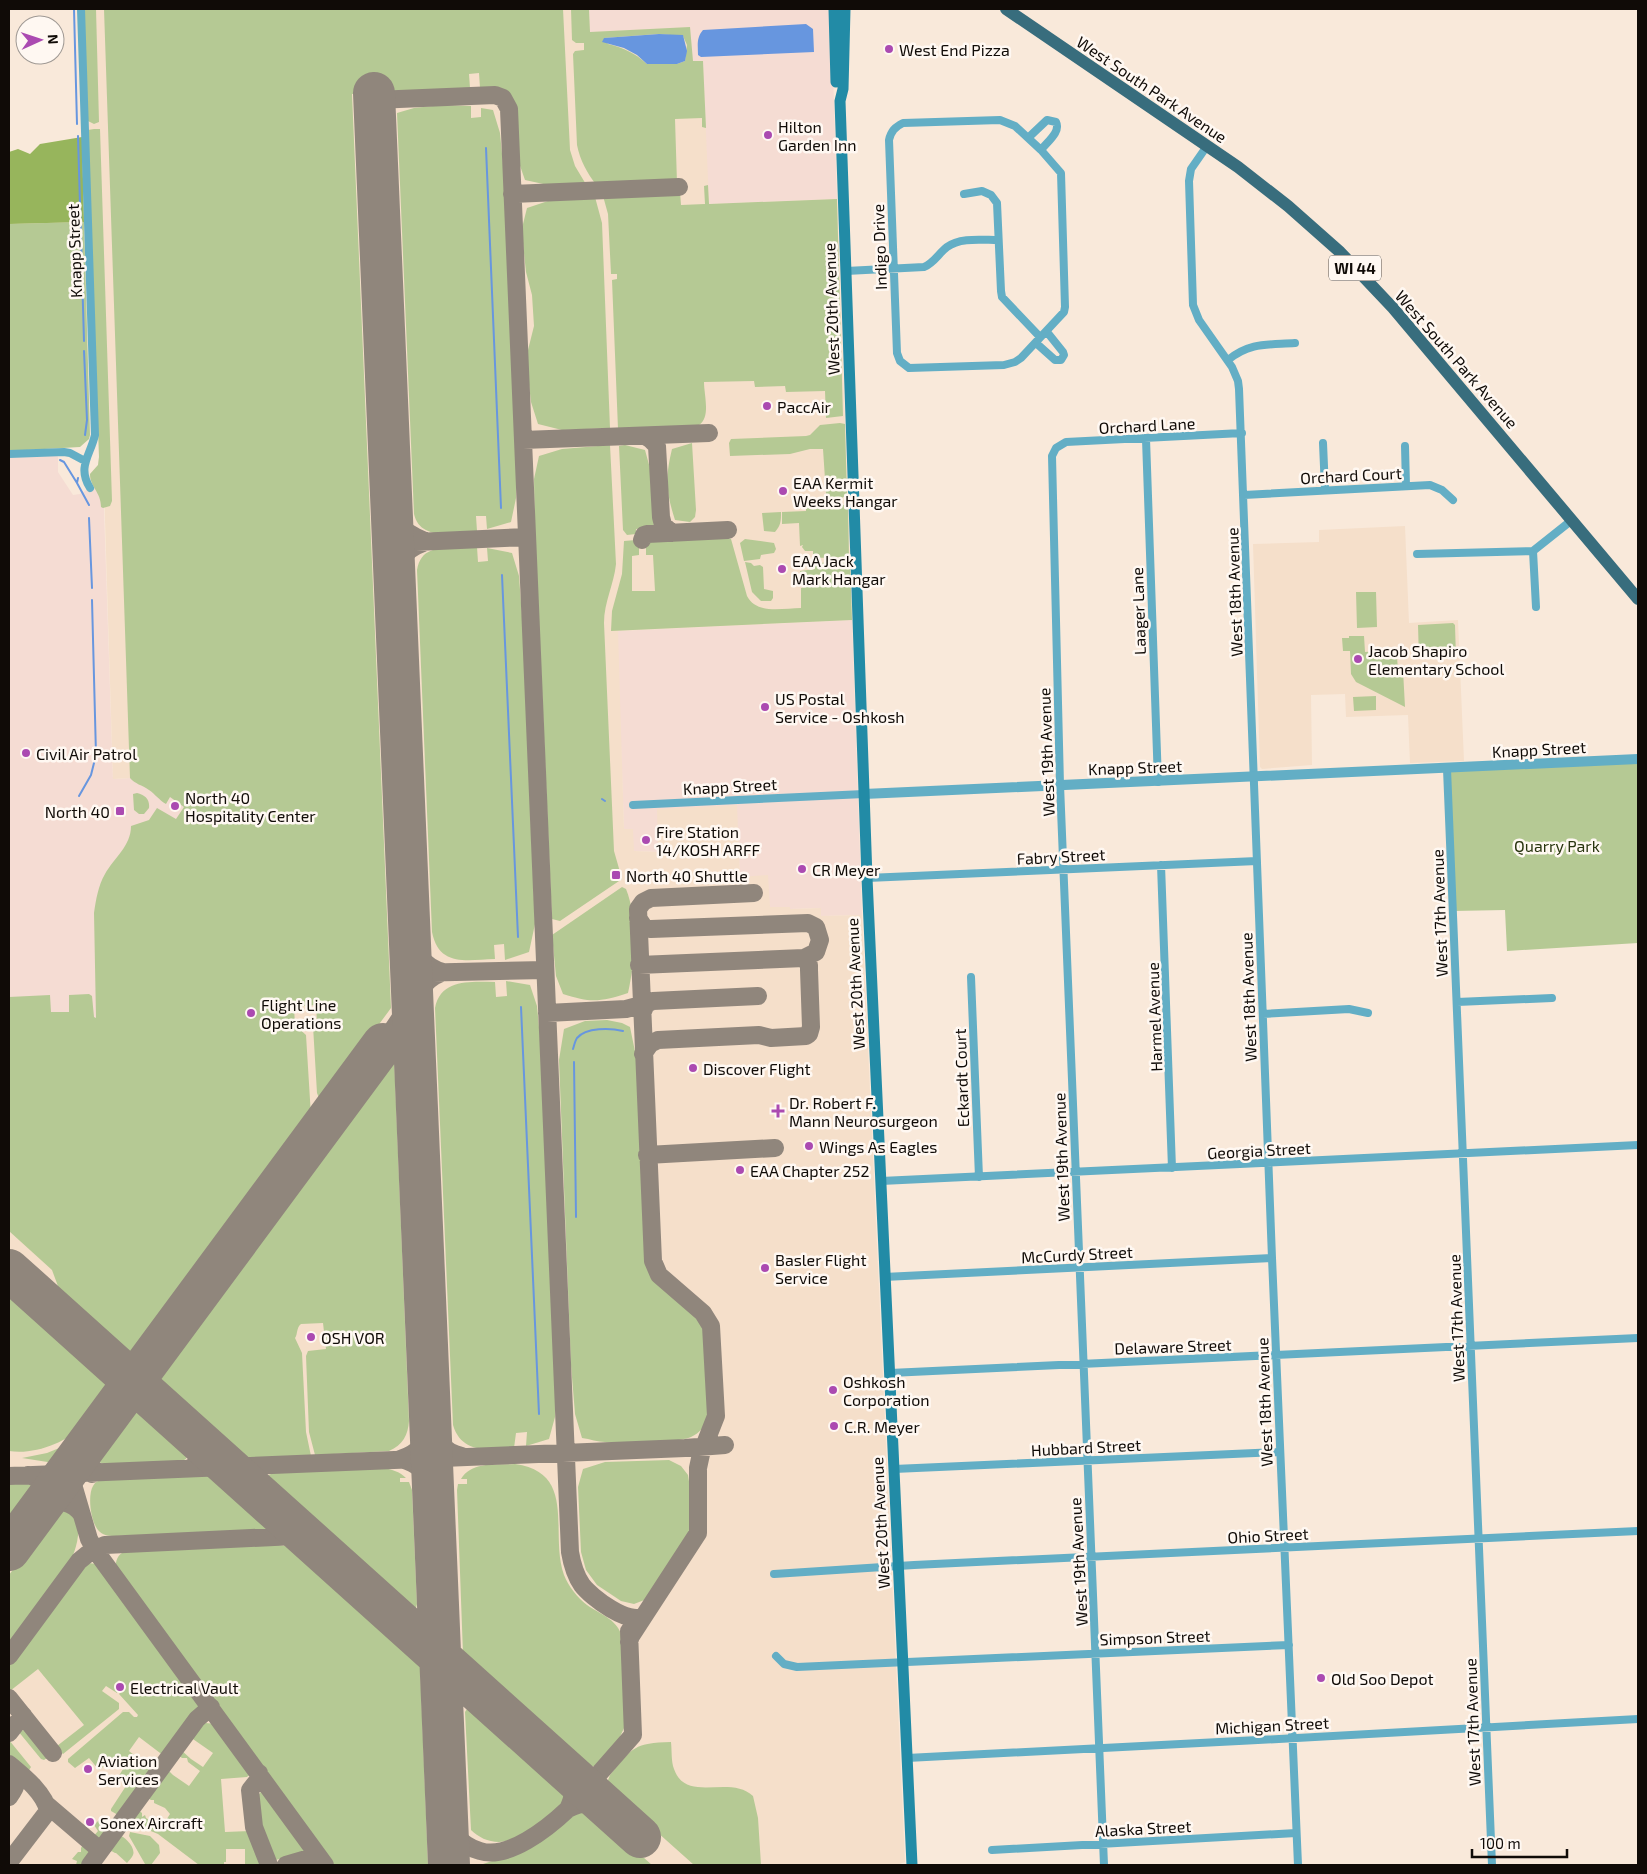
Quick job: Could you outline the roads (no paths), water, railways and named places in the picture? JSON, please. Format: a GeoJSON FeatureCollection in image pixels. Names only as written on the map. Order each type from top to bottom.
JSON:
{"type":"FeatureCollection","features":[{"type":"Feature","properties":{"kind":"main road","name":"West 20th Avenue"},"geometry":{"type":"LineString","coordinates":[[834,9],[836,91],[840,101]]}},
{"type":"Feature","properties":{"kind":"main road","name":"West 20th Avenue"},"geometry":{"type":"LineString","coordinates":[[845,9],[843,89],[840,101],[867,878],[912,1865]]}},
{"type":"Feature","properties":{"kind":"main road","name":"West South Park Avenue"},"geometry":{"type":"LineString","coordinates":[[1006,9],[1238,167],[1288,206],[1361,274],[1393,308],[1638,599]]}},
{"type":"Feature","properties":{"kind":"street","name":"Knapp Street"},"geometry":{"type":"LineString","coordinates":[[81,9],[95,435],[85,461]]}},
{"type":"Feature","properties":{"kind":"street","name":"Indigo Drive"},"geometry":{"type":"LineString","coordinates":[[1000,120],[1012,123],[1028,138],[1061,173],[1065,307],[1061,317],[1021,358],[1008,364],[909,368],[900,362],[897,353],[889,140],[894,129],[903,124],[1000,120]]}},
{"type":"Feature","properties":{"kind":"street"},"geometry":{"type":"LineString","coordinates":[[1028,138],[1047,120],[1056,122],[1058,125],[1057,131],[1040,150]]}},
{"type":"Feature","properties":{"kind":"street","name":"West 18th Avenue"},"geometry":{"type":"LineString","coordinates":[[1207,146],[1191,169],[1189,181],[1193,304],[1199,320],[1228,360],[1238,381],[1242,433],[1268,1162],[1298,1865]]}},
{"type":"Feature","properties":{"kind":"street"},"geometry":{"type":"LineString","coordinates":[[964,194],[982,191],[994,199],[998,208],[1002,297],[1055,360],[1061,360],[1063,352],[1047,332]]}},
{"type":"Feature","properties":{"kind":"street"},"geometry":{"type":"LineString","coordinates":[[846,271],[894,270],[928,266],[948,246],[955,243],[998,240]]}},
{"type":"Feature","properties":{"kind":"street"},"geometry":{"type":"LineString","coordinates":[[1228,360],[1250,347],[1295,343]]}},
{"type":"Feature","properties":{"kind":"street","name":"Orchard Lane"},"geometry":{"type":"LineString","coordinates":[[1056,448],[1066,442],[1242,433]]}},
{"type":"Feature","properties":{"kind":"street","name":"Laager Lane"},"geometry":{"type":"LineString","coordinates":[[1146,439],[1158,782]]}},
{"type":"Feature","properties":{"kind":"street"},"geometry":{"type":"LineString","coordinates":[[1323,443],[1325,490]]}},
{"type":"Feature","properties":{"kind":"street"},"geometry":{"type":"LineString","coordinates":[[1405,446],[1406,486]]}},
{"type":"Feature","properties":{"kind":"street","name":"West 19th Avenue"},"geometry":{"type":"LineString","coordinates":[[1056,448],[1052,456],[1060,785],[1104,1865]]}},
{"type":"Feature","properties":{"kind":"street"},"geometry":{"type":"LineString","coordinates":[[9,454],[70,453],[85,461],[85,477],[90,488]]}},
{"type":"Feature","properties":{"kind":"street","name":"Orchard Court"},"geometry":{"type":"LineString","coordinates":[[1244,495],[1435,486],[1453,500]]}},
{"type":"Feature","properties":{"kind":"street"},"geometry":{"type":"LineString","coordinates":[[1417,554],[1533,550],[1572,520]]}},
{"type":"Feature","properties":{"kind":"street"},"geometry":{"type":"LineString","coordinates":[[1533,550],[1536,607]]}},
{"type":"Feature","properties":{"kind":"street","name":"Knapp Street"},"geometry":{"type":"LineString","coordinates":[[632,805],[1638,759]]}},
{"type":"Feature","properties":{"kind":"street","name":"West 17th Avenue"},"geometry":{"type":"LineString","coordinates":[[1447,769],[1492,1865]]}},
{"type":"Feature","properties":{"kind":"street","name":"Fabry Street"},"geometry":{"type":"LineString","coordinates":[[867,878],[1257,861]]}},
{"type":"Feature","properties":{"kind":"street","name":"Harmel Avenue"},"geometry":{"type":"LineString","coordinates":[[1161,865],[1172,1168]]}},
{"type":"Feature","properties":{"kind":"street","name":"Eckardt Court"},"geometry":{"type":"LineString","coordinates":[[971,977],[979,1177]]}},
{"type":"Feature","properties":{"kind":"street"},"geometry":{"type":"LineString","coordinates":[[1457,1002],[1552,998]]}},
{"type":"Feature","properties":{"kind":"street"},"geometry":{"type":"LineString","coordinates":[[1263,1014],[1349,1009],[1368,1013]]}},
{"type":"Feature","properties":{"kind":"street","name":"Georgia Street"},"geometry":{"type":"LineString","coordinates":[[880,1181],[1638,1145]]}},
{"type":"Feature","properties":{"kind":"street","name":"McCurdy Street"},"geometry":{"type":"LineString","coordinates":[[884,1277],[1272,1258]]}},
{"type":"Feature","properties":{"kind":"street","name":"Delaware Street"},"geometry":{"type":"LineString","coordinates":[[890,1373],[1638,1338]]}},
{"type":"Feature","properties":{"kind":"street","name":"Hubbard Street"},"geometry":{"type":"LineString","coordinates":[[894,1469],[1280,1452]]}},
{"type":"Feature","properties":{"kind":"street","name":"Ohio Street"},"geometry":{"type":"LineString","coordinates":[[774,1574],[898,1566],[1638,1531]]}},
{"type":"Feature","properties":{"kind":"street","name":"Simpson Street"},"geometry":{"type":"LineString","coordinates":[[776,1656],[784,1664],[797,1667],[1289,1644]]}},
{"type":"Feature","properties":{"kind":"street","name":"Michigan Street"},"geometry":{"type":"LineString","coordinates":[[907,1758],[1638,1719]]}},
{"type":"Feature","properties":{"kind":"street","name":"Alaska Street"},"geometry":{"type":"LineString","coordinates":[[992,1850],[1296,1833]]}},
{"type":"Feature","properties":{"kind":"water"},"geometry":{"type":"Polygon","coordinates":[[[806,24],[813,29],[814,52],[701,57],[698,55],[698,39],[703,30],[806,24]]]}},
{"type":"Feature","properties":{"kind":"water"},"geometry":{"type":"Polygon","coordinates":[[[659,34],[683,35],[687,51],[685,61],[677,64],[647,64],[637,55],[624,48],[602,42],[604,38],[659,34]]]}},
{"type":"Feature","properties":{"kind":"waterway"},"geometry":{"type":"LineString","coordinates":[[74,9],[77,124]]}},
{"type":"Feature","properties":{"kind":"waterway"},"geometry":{"type":"LineString","coordinates":[[78,136],[84,341]]}},
{"type":"Feature","properties":{"kind":"waterway"},"geometry":{"type":"LineString","coordinates":[[486,148],[501,508]]}},
{"type":"Feature","properties":{"kind":"waterway"},"geometry":{"type":"LineString","coordinates":[[84,351],[87,420],[85,435]]}},
{"type":"Feature","properties":{"kind":"waterway"},"geometry":{"type":"LineString","coordinates":[[60,460],[64,462],[77,483]]}},
{"type":"Feature","properties":{"kind":"waterway"},"geometry":{"type":"LineString","coordinates":[[78,478],[77,483],[89,505]]}},
{"type":"Feature","properties":{"kind":"waterway"},"geometry":{"type":"LineString","coordinates":[[89,518],[92,588]]}},
{"type":"Feature","properties":{"kind":"waterway"},"geometry":{"type":"LineString","coordinates":[[502,575],[518,937]]}},
{"type":"Feature","properties":{"kind":"waterway"},"geometry":{"type":"LineString","coordinates":[[79,796],[91,775],[96,755],[92,600]]}},
{"type":"Feature","properties":{"kind":"waterway"},"geometry":{"type":"LineString","coordinates":[[521,1007],[539,1414]]}},
{"type":"Feature","properties":{"kind":"waterway"},"geometry":{"type":"LineString","coordinates":[[573,1049],[577,1038],[586,1032],[606,1029],[623,1031]]}},
{"type":"Feature","properties":{"kind":"waterway"},"geometry":{"type":"LineString","coordinates":[[574,1062],[576,1217]]}},
{"type":"Feature","properties":{"kind":"place","name":"West End Pizza"},"geometry":{"type":"Point","coordinates":[889,49]}},
{"type":"Feature","properties":{"kind":"place","name":"Hilton Garden Inn"},"geometry":{"type":"Point","coordinates":[768,135]}},
{"type":"Feature","properties":{"kind":"place","name":"PaccAir"},"geometry":{"type":"Point","coordinates":[767,406]}},
{"type":"Feature","properties":{"kind":"place","name":"EAA Kermit Weeks Hangar"},"geometry":{"type":"Point","coordinates":[783,491]}},
{"type":"Feature","properties":{"kind":"place","name":"EAA Jack Mark Hangar"},"geometry":{"type":"Point","coordinates":[782,569]}},
{"type":"Feature","properties":{"kind":"place","name":"Jacob Shapiro Elementary School"},"geometry":{"type":"Point","coordinates":[1358,659]}},
{"type":"Feature","properties":{"kind":"place","name":"US Postal Service - Oshkosh"},"geometry":{"type":"Point","coordinates":[765,707]}},
{"type":"Feature","properties":{"kind":"place","name":"Civil Air Patrol"},"geometry":{"type":"Point","coordinates":[26,753]}},
{"type":"Feature","properties":{"kind":"place","name":"North 40 Hospitality Center"},"geometry":{"type":"Point","coordinates":[175,806]}},
{"type":"Feature","properties":{"kind":"place","name":"North 40"},"geometry":{"type":"Point","coordinates":[120,811]}},
{"type":"Feature","properties":{"kind":"place","name":"Fire Station 14/KOSH ARFF"},"geometry":{"type":"Point","coordinates":[646,840]}},
{"type":"Feature","properties":{"kind":"place","name":"CR Meyer"},"geometry":{"type":"Point","coordinates":[802,869]}},
{"type":"Feature","properties":{"kind":"place","name":"North 40 Shuttle"},"geometry":{"type":"Point","coordinates":[616,875]}},
{"type":"Feature","properties":{"kind":"place","name":"Flight Line Operations"},"geometry":{"type":"Point","coordinates":[251,1013]}},
{"type":"Feature","properties":{"kind":"place","name":"Discover Flight"},"geometry":{"type":"Point","coordinates":[693,1068]}},
{"type":"Feature","properties":{"kind":"place","name":"Dr. Robert F. Mann Neurosurgeon"},"geometry":{"type":"Point","coordinates":[778,1111]}},
{"type":"Feature","properties":{"kind":"place","name":"Wings As Eagles"},"geometry":{"type":"Point","coordinates":[809,1146]}},
{"type":"Feature","properties":{"kind":"place","name":"EAA Chapter 252"},"geometry":{"type":"Point","coordinates":[740,1170]}},
{"type":"Feature","properties":{"kind":"place","name":"Basler Flight Service"},"geometry":{"type":"Point","coordinates":[765,1268]}},
{"type":"Feature","properties":{"kind":"place","name":"OSH VOR"},"geometry":{"type":"Point","coordinates":[311,1337]}},
{"type":"Feature","properties":{"kind":"place","name":"Oshkosh Corporation"},"geometry":{"type":"Point","coordinates":[833,1390]}},
{"type":"Feature","properties":{"kind":"place","name":"C.R. Meyer"},"geometry":{"type":"Point","coordinates":[834,1426]}},
{"type":"Feature","properties":{"kind":"place","name":"Old Soo Depot"},"geometry":{"type":"Point","coordinates":[1321,1678]}},
{"type":"Feature","properties":{"kind":"place","name":"Electrical Vault"},"geometry":{"type":"Point","coordinates":[120,1687]}},
{"type":"Feature","properties":{"kind":"place","name":"Aviation Services"},"geometry":{"type":"Point","coordinates":[88,1769]}},
{"type":"Feature","properties":{"kind":"place","name":"Sonex Aircraft"},"geometry":{"type":"Point","coordinates":[90,1822]}},
{"type":"Feature","properties":{"kind":"park label","name":"Quarry Park"},"geometry":{"type":"Point","coordinates":[1557,845]}}]}
